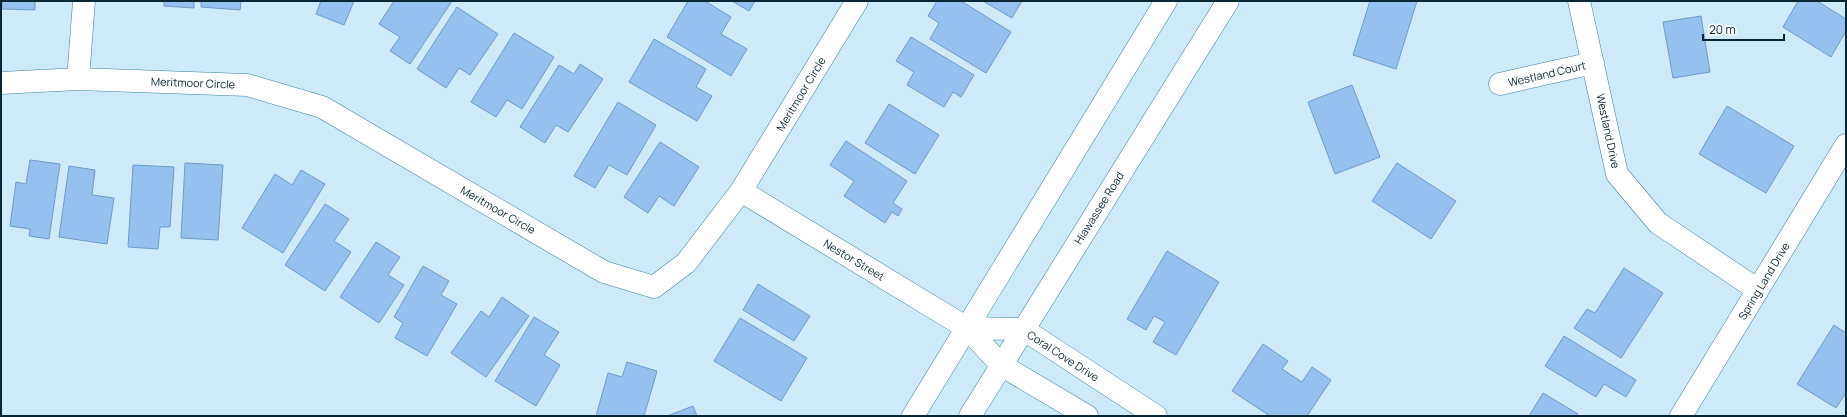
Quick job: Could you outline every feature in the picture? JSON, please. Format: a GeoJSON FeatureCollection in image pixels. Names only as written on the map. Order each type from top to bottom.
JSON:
{"type":"FeatureCollection","features":[{"type":"Feature","properties":{"kind":"street"},"geometry":{"type":"LineString","coordinates":[[78,79],[84,1]]}},
{"type":"Feature","properties":{"kind":"street","name":"Meritmoor Circle"},"geometry":{"type":"LineString","coordinates":[[1,83],[78,79],[247,85],[322,107],[604,272],[654,287],[686,263],[741,191],[857,1]]}},
{"type":"Feature","properties":{"kind":"street"},"geometry":{"type":"LineString","coordinates":[[913,416],[1166,1]]}},
{"type":"Feature","properties":{"kind":"street","name":"Hiawassee Road"},"geometry":{"type":"LineString","coordinates":[[970,416],[1228,1]]}},
{"type":"Feature","properties":{"kind":"street","name":"Westland Drive"},"geometry":{"type":"LineString","coordinates":[[1579,1],[1617,174],[1658,223],[1758,290]]}},
{"type":"Feature","properties":{"kind":"street","name":"Westland Court"},"geometry":{"type":"LineString","coordinates":[[1500,84],[1593,63]]}},
{"type":"Feature","properties":{"kind":"street","name":"Spring Land Drive"},"geometry":{"type":"LineString","coordinates":[[1682,416],[1846,145]]}},
{"type":"Feature","properties":{"kind":"street","name":"Nestor Street"},"geometry":{"type":"LineString","coordinates":[[741,191],[967,328]]}},
{"type":"Feature","properties":{"kind":"street"},"geometry":{"type":"LineString","coordinates":[[967,328],[1001,365],[1087,416]]}},
{"type":"Feature","properties":{"kind":"street","name":"Coral Cove Drive"},"geometry":{"type":"LineString","coordinates":[[967,328],[1023,330],[1156,416]]}},
{"type":"Feature","properties":{"kind":"building"},"geometry":{"type":"Polygon","coordinates":[[[2,1],[35,1],[35,10],[2,9],[2,1]]]}},
{"type":"Feature","properties":{"kind":"building"},"geometry":{"type":"Polygon","coordinates":[[[164,1],[194,1],[194,8],[164,6],[164,1]]]}},
{"type":"Feature","properties":{"kind":"building"},"geometry":{"type":"Polygon","coordinates":[[[201,1],[241,1],[240,10],[201,7],[201,1]]]}},
{"type":"Feature","properties":{"kind":"building"},"geometry":{"type":"Polygon","coordinates":[[[321,1],[354,1],[344,25],[316,14],[321,1]]]}},
{"type":"Feature","properties":{"kind":"building"},"geometry":{"type":"Polygon","coordinates":[[[394,1],[452,1],[410,64],[390,51],[400,37],[379,24],[394,1]]]}},
{"type":"Feature","properties":{"kind":"building"},"geometry":{"type":"Polygon","coordinates":[[[688,1],[705,1],[731,17],[721,34],[747,49],[731,76],[667,37],[688,1]]]}},
{"type":"Feature","properties":{"kind":"building"},"geometry":{"type":"Polygon","coordinates":[[[732,1],[755,1],[749,11],[732,1]]]}},
{"type":"Feature","properties":{"kind":"building"},"geometry":{"type":"Polygon","coordinates":[[[937,1],[961,1],[1011,32],[986,73],[930,39],[939,23],[928,16],[937,1]]]}},
{"type":"Feature","properties":{"kind":"building"},"geometry":{"type":"Polygon","coordinates":[[[983,1],[1022,1],[1012,18],[983,1]]]}},
{"type":"Feature","properties":{"kind":"building"},"geometry":{"type":"Polygon","coordinates":[[[1370,1],[1417,1],[1396,69],[1353,55],[1370,1]]]}},
{"type":"Feature","properties":{"kind":"building"},"geometry":{"type":"Polygon","coordinates":[[[1798,1],[1817,1],[1846,19],[1846,31],[1831,57],[1783,27],[1798,1]]]}},
{"type":"Feature","properties":{"kind":"building"},"geometry":{"type":"Polygon","coordinates":[[[457,7],[498,34],[470,75],[459,68],[446,88],[417,69],[457,7]]]}},
{"type":"Feature","properties":{"kind":"building"},"geometry":{"type":"Polygon","coordinates":[[[1701,16],[1710,72],[1673,78],[1663,22],[1701,16]]]}},
{"type":"Feature","properties":{"kind":"building"},"geometry":{"type":"Polygon","coordinates":[[[514,33],[554,57],[522,109],[507,100],[496,117],[471,102],[514,33]]]}},
{"type":"Feature","properties":{"kind":"building"},"geometry":{"type":"Polygon","coordinates":[[[911,37],[974,75],[961,97],[953,92],[944,107],[907,85],[914,72],[896,61],[911,37]]]}},
{"type":"Feature","properties":{"kind":"building"},"geometry":{"type":"Polygon","coordinates":[[[654,39],[706,69],[696,87],[712,96],[697,121],[629,82],[654,39]]]}},
{"type":"Feature","properties":{"kind":"building"},"geometry":{"type":"Polygon","coordinates":[[[580,64],[603,79],[568,132],[556,125],[545,143],[520,127],[559,65],[574,74],[580,64]]]}},
{"type":"Feature","properties":{"kind":"building"},"geometry":{"type":"Polygon","coordinates":[[[1352,85],[1380,157],[1335,174],[1308,102],[1352,85]]]}},
{"type":"Feature","properties":{"kind":"building"},"geometry":{"type":"Polygon","coordinates":[[[618,102],[656,125],[627,175],[609,165],[595,188],[574,176],[618,102]]]}},
{"type":"Feature","properties":{"kind":"building"},"geometry":{"type":"Polygon","coordinates":[[[889,104],[939,135],[915,174],[865,143],[889,104]]]}},
{"type":"Feature","properties":{"kind":"building"},"geometry":{"type":"Polygon","coordinates":[[[1727,106],[1794,146],[1766,193],[1699,154],[1727,106]]]}},
{"type":"Feature","properties":{"kind":"building"},"geometry":{"type":"Polygon","coordinates":[[[846,141],[907,181],[893,203],[902,209],[898,216],[892,212],[885,223],[844,196],[854,181],[830,165],[846,141]]]}},
{"type":"Feature","properties":{"kind":"building"},"geometry":{"type":"Polygon","coordinates":[[[660,142],[699,167],[674,206],[659,196],[648,213],[624,197],[660,142]]]}},
{"type":"Feature","properties":{"kind":"building"},"geometry":{"type":"Polygon","coordinates":[[[30,160],[60,164],[49,239],[29,236],[30,229],[10,226],[16,182],[26,184],[30,160]]]}},
{"type":"Feature","properties":{"kind":"building"},"geometry":{"type":"Polygon","coordinates":[[[185,163],[223,165],[218,240],[181,238],[185,163]]]}},
{"type":"Feature","properties":{"kind":"building"},"geometry":{"type":"Polygon","coordinates":[[[1397,163],[1456,201],[1431,239],[1372,201],[1397,163]]]}},
{"type":"Feature","properties":{"kind":"building"},"geometry":{"type":"Polygon","coordinates":[[[133,165],[174,167],[170,227],[160,227],[158,249],[128,247],[133,165]]]}},
{"type":"Feature","properties":{"kind":"building"},"geometry":{"type":"Polygon","coordinates":[[[69,166],[95,170],[92,195],[114,198],[107,244],[59,237],[69,166]]]}},
{"type":"Feature","properties":{"kind":"building"},"geometry":{"type":"Polygon","coordinates":[[[301,170],[325,184],[283,253],[242,228],[275,174],[292,185],[301,170]]]}},
{"type":"Feature","properties":{"kind":"building"},"geometry":{"type":"Polygon","coordinates":[[[325,204],[349,219],[334,241],[351,252],[325,291],[285,265],[325,204]]]}},
{"type":"Feature","properties":{"kind":"building"},"geometry":{"type":"Polygon","coordinates":[[[376,242],[400,257],[388,275],[404,285],[379,323],[340,297],[376,242]]]}},
{"type":"Feature","properties":{"kind":"building"},"geometry":{"type":"Polygon","coordinates":[[[1167,251],[1219,282],[1176,355],[1153,342],[1165,322],[1154,316],[1146,330],[1127,319],[1167,251]]]}},
{"type":"Feature","properties":{"kind":"building"},"geometry":{"type":"Polygon","coordinates":[[[423,266],[449,281],[441,295],[457,304],[427,356],[395,338],[403,323],[394,317],[423,266]]]}},
{"type":"Feature","properties":{"kind":"building"},"geometry":{"type":"Polygon","coordinates":[[[1624,268],[1663,293],[1621,358],[1574,328],[1587,309],[1595,313],[1624,268]]]}},
{"type":"Feature","properties":{"kind":"building"},"geometry":{"type":"Polygon","coordinates":[[[758,284],[810,316],[794,341],[743,310],[758,284]]]}},
{"type":"Feature","properties":{"kind":"building"},"geometry":{"type":"Polygon","coordinates":[[[502,297],[529,316],[486,377],[451,353],[481,311],[489,317],[502,297]]]}},
{"type":"Feature","properties":{"kind":"building"},"geometry":{"type":"Polygon","coordinates":[[[534,317],[559,332],[544,355],[560,365],[536,406],[495,381],[534,317]]]}},
{"type":"Feature","properties":{"kind":"building"},"geometry":{"type":"Polygon","coordinates":[[[740,318],[807,358],[781,401],[714,361],[740,318]]]}},
{"type":"Feature","properties":{"kind":"building"},"geometry":{"type":"Polygon","coordinates":[[[1834,325],[1846,333],[1846,393],[1836,408],[1797,384],[1834,325]]]}},
{"type":"Feature","properties":{"kind":"building"},"geometry":{"type":"Polygon","coordinates":[[[1564,336],[1636,380],[1626,397],[1604,384],[1596,397],[1545,366],[1564,336]]]}},
{"type":"Feature","properties":{"kind":"building"},"geometry":{"type":"Polygon","coordinates":[[[1263,344],[1288,361],[1282,369],[1302,382],[1312,367],[1331,380],[1307,416],[1270,416],[1232,391],[1263,344]]]}},
{"type":"Feature","properties":{"kind":"building"},"geometry":{"type":"Polygon","coordinates":[[[627,362],[657,371],[644,416],[596,416],[608,373],[622,377],[627,362]]]}},
{"type":"Feature","properties":{"kind":"building"},"geometry":{"type":"Polygon","coordinates":[[[1543,393],[1578,414],[1577,416],[1529,416],[1543,393]]]}},
{"type":"Feature","properties":{"kind":"building"},"geometry":{"type":"Polygon","coordinates":[[[693,406],[697,416],[667,416],[693,406]]]}}]}
